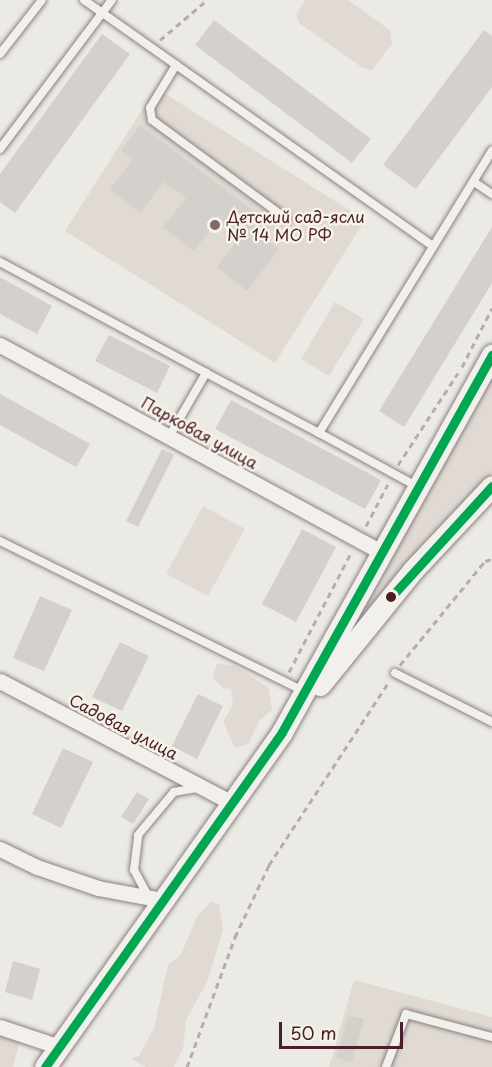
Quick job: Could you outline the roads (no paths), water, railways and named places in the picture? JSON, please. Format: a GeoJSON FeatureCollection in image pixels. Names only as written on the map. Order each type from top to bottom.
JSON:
{"type":"FeatureCollection","features":[{"type":"Feature","properties":{"kind":"main road"},"geometry":{"type":"LineString","coordinates":[[282,732],[420,488],[492,354]]}},
{"type":"Feature","properties":{"kind":"main road"},"geometry":{"type":"LineString","coordinates":[[45,1067],[156,898],[231,804],[282,732],[413,570],[492,486]]}},
{"type":"Feature","properties":{"kind":"street","name":"Парковая улица"},"geometry":{"type":"LineString","coordinates":[[0,345],[170,435],[382,552]]}},
{"type":"Feature","properties":{"kind":"street","name":"Садовая улица"},"geometry":{"type":"LineString","coordinates":[[0,681],[231,804]]}},
{"type":"Feature","properties":{"kind":"street"},"geometry":{"type":"LineString","coordinates":[[0,849],[37,867],[98,888],[156,898]]}},
{"type":"Feature","properties":{"kind":"street"},"geometry":{"type":"LineString","coordinates":[[0,1027],[57,1046]]}},
{"type":"Feature","properties":{"kind":"lane"},"geometry":{"type":"LineString","coordinates":[[0,54],[42,0]]}},
{"type":"Feature","properties":{"kind":"lane"},"geometry":{"type":"LineString","coordinates":[[84,0],[433,246]]}},
{"type":"Feature","properties":{"kind":"lane"},"geometry":{"type":"LineString","coordinates":[[0,149],[112,0]]}},
{"type":"Feature","properties":{"kind":"lane"},"geometry":{"type":"LineString","coordinates":[[176,65],[150,108],[152,120],[287,219]]}},
{"type":"Feature","properties":{"kind":"lane"},"geometry":{"type":"LineString","coordinates":[[319,433],[492,151]]}},
{"type":"Feature","properties":{"kind":"lane"},"geometry":{"type":"LineString","coordinates":[[474,182],[492,194]]}},
{"type":"Feature","properties":{"kind":"lane"},"geometry":{"type":"LineString","coordinates":[[0,262],[420,488]]}},
{"type":"Feature","properties":{"kind":"lane"},"geometry":{"type":"LineString","coordinates":[[170,435],[206,372]]}},
{"type":"Feature","properties":{"kind":"lane"},"geometry":{"type":"LineString","coordinates":[[0,541],[304,691]]}},
{"type":"Feature","properties":{"kind":"lane"},"geometry":{"type":"LineString","coordinates":[[395,673],[492,722]]}},
{"type":"Feature","properties":{"kind":"lane"},"geometry":{"type":"LineString","coordinates":[[156,898],[134,870],[138,835],[174,792],[208,791]]}},
{"type":"Feature","properties":{"kind":"lane"},"geometry":{"type":"LineString","coordinates":[[386,1067],[406,1014],[492,1037]]}},
{"type":"Feature","properties":{"kind":"place","name":"Детский сад-ясли № 14 МО РФ"},"geometry":{"type":"Point","coordinates":[215,225]}}]}
